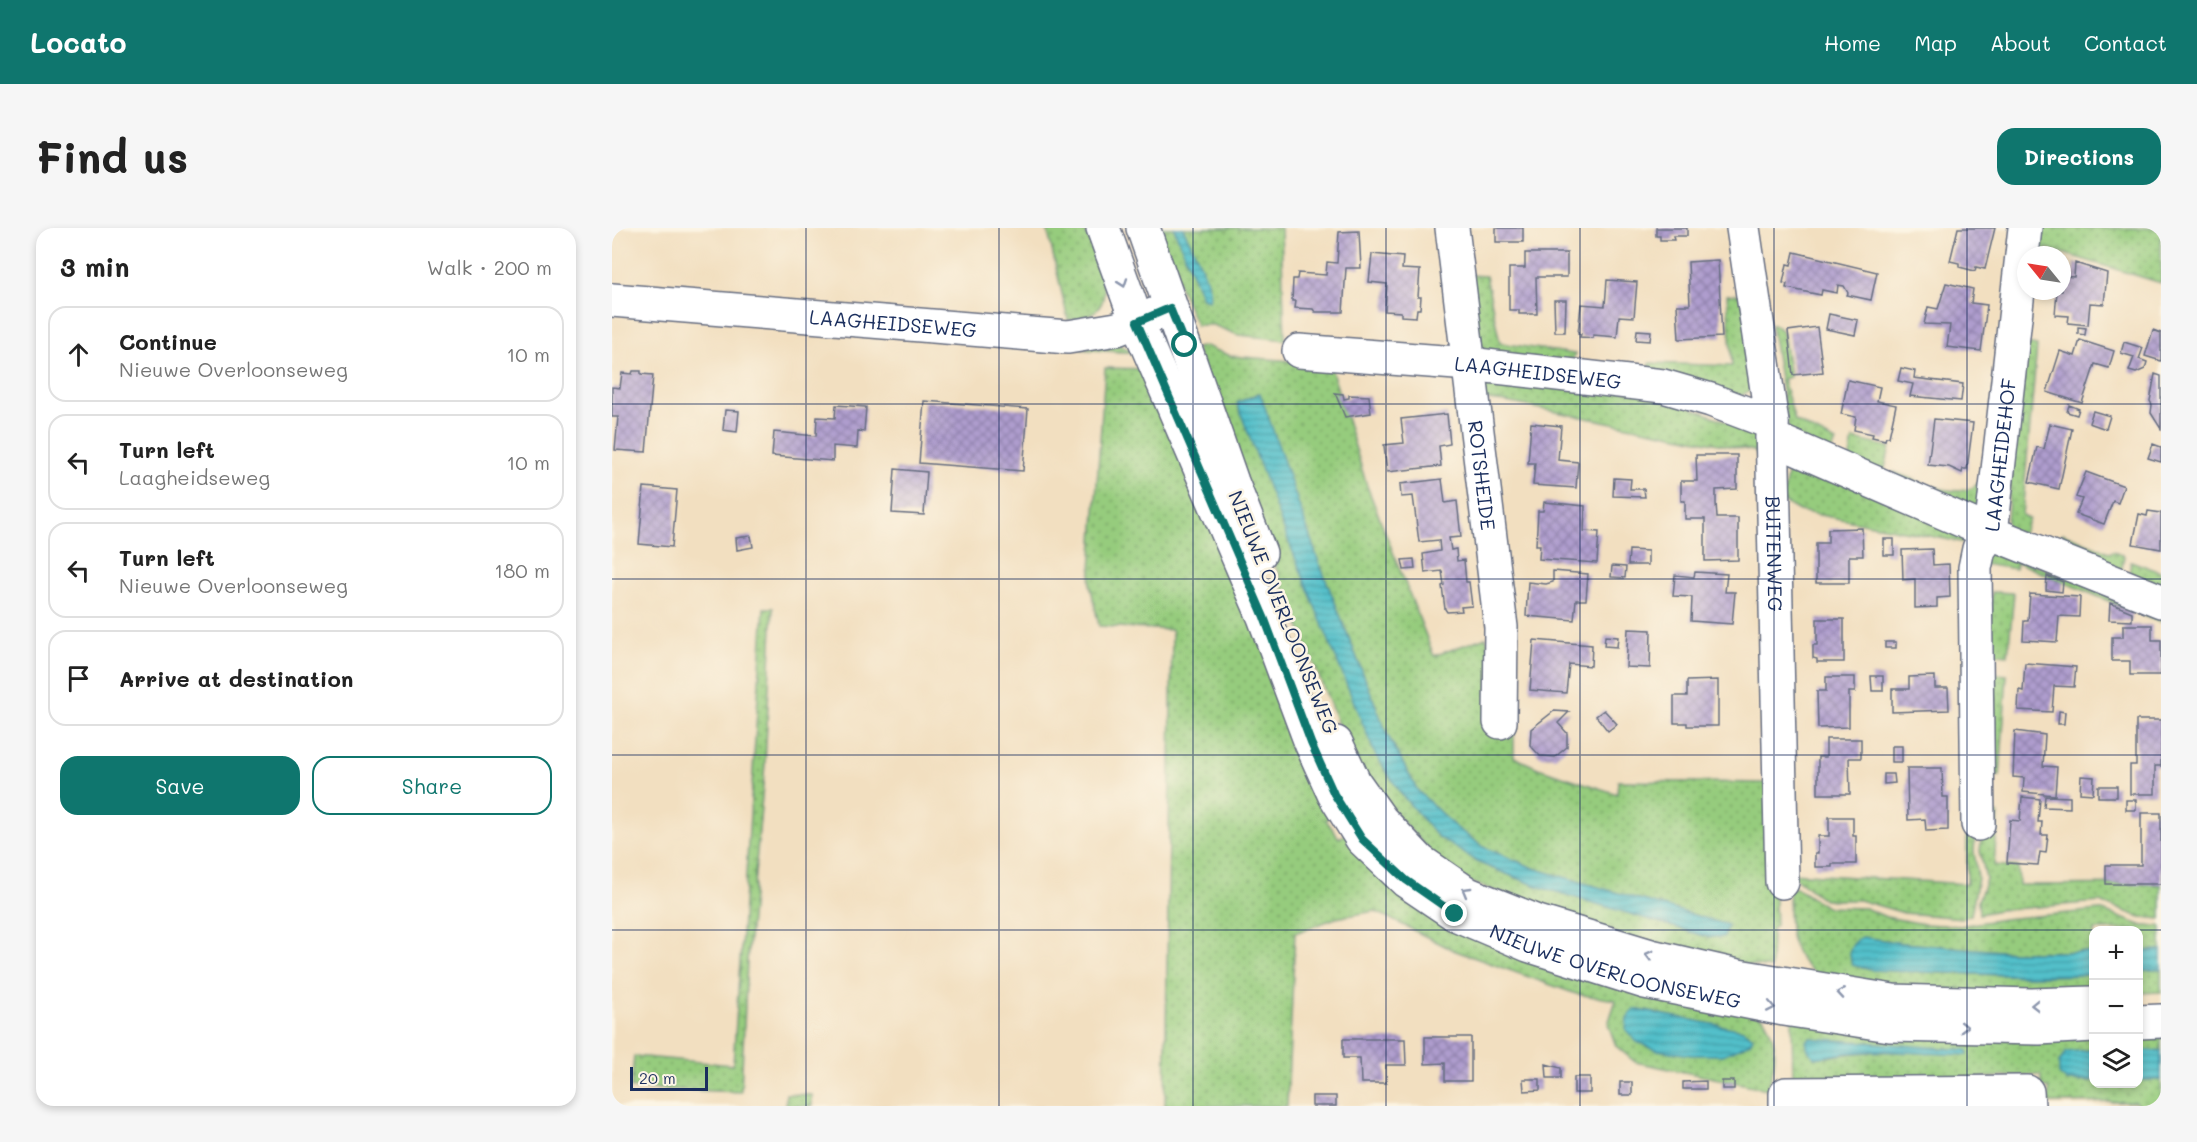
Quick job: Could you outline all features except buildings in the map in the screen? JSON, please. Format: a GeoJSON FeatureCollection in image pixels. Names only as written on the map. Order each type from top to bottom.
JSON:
{"type":"FeatureCollection","features":[{"type":"Feature","properties":{"kind":"street","name":"NIEUWE OVERLOONSEWEG"},"geometry":{"type":"LineString","coordinates":[[1103,228],[1137,322],[1264,617],[1311,743],[1334,794],[1362,839],[1406,880],[1465,919],[1528,945],[1645,982],[1784,1009],[1890,1025],[2039,1028],[2089,1025]]}},
{"type":"Feature","properties":{"kind":"street","name":"NIEUWE OVERLOONSEWEG"},"geometry":{"type":"LineString","coordinates":[[1143,228],[1232,482],[1332,735],[1354,782],[1381,820],[1420,861],[1468,894],[1538,922],[1651,956],[1738,976],[1893,1001],[2031,1005],[2089,1002]]}},
{"type":"Feature","properties":{"kind":"street","name":"ROTSHEIDE"},"geometry":{"type":"LineString","coordinates":[[1452,228],[1501,627],[1500,722]]}},
{"type":"Feature","properties":{"kind":"street","name":"BUITENWEG"},"geometry":{"type":"LineString","coordinates":[[1743,228],[1772,431],[1779,846],[1782,882]]}},
{"type":"Feature","properties":{"kind":"street","name":"LAAGHEIDEHOF"},"geometry":{"type":"LineString","coordinates":[[1978,824],[1975,568],[1979,549],[1991,532],[2025,228]]}},
{"type":"Feature","properties":{"kind":"street","name":"LAAGHEIDSEWEG"},"geometry":{"type":"LineString","coordinates":[[612,300],[1068,337],[1117,329],[1170,308]]}},
{"type":"Feature","properties":{"kind":"street","name":"LAAGHEIDSEWEG"},"geometry":{"type":"LineString","coordinates":[[1299,351],[1469,364],[1664,386],[1711,400],[1772,431],[1991,532],[2161,601]]}},
{"type":"Feature","properties":{"kind":"street"},"geometry":{"type":"LineString","coordinates":[[2143,1000],[2161,999]]}},
{"type":"Feature","properties":{"kind":"street"},"geometry":{"type":"LineString","coordinates":[[2143,1022],[2161,1021]]}},
{"type":"Feature","properties":{"kind":"street"},"geometry":{"type":"LineString","coordinates":[[1786,1100],[2027,1092],[2028,1106]]}},
{"type":"Feature","properties":{"kind":"green space"},"geometry":{"type":"Polygon","coordinates":[[[1047,228],[1084,228],[1096,256],[1104,285],[1103,298],[1098,309],[1087,316],[1068,320],[1047,228]]]}},
{"type":"Feature","properties":{"kind":"green space"},"geometry":{"type":"Polygon","coordinates":[[[1155,228],[1174,228],[1202,298],[1207,283],[1183,228],[1281,228],[1285,340],[1238,335],[1213,325],[1196,325],[1155,228]]]}},
{"type":"Feature","properties":{"kind":"green space"},"geometry":{"type":"Polygon","coordinates":[[[2035,228],[2152,228],[2161,231],[2161,283],[2071,256],[2071,246],[2036,246],[2035,228]]]}},
{"type":"Feature","properties":{"kind":"green space"},"geometry":{"type":"Polygon","coordinates":[[[1468,275],[1486,276],[1500,343],[1575,354],[1570,366],[1482,354],[1468,275]]]}},
{"type":"Feature","properties":{"kind":"green space"},"geometry":{"type":"Polygon","coordinates":[[[1742,294],[1755,378],[1750,390],[1738,398],[1647,377],[1650,363],[1732,366],[1727,295],[1742,294]]]}},
{"type":"Feature","properties":{"kind":"green space"},"geometry":{"type":"Polygon","coordinates":[[[1771,325],[1775,325],[1783,332],[1790,377],[1783,379],[1795,421],[1836,442],[1830,453],[1789,432],[1771,325]]]}},
{"type":"Feature","properties":{"kind":"green space"},"geometry":{"type":"Polygon","coordinates":[[[1113,342],[1136,353],[1078,349],[1113,342]]]}},
{"type":"Feature","properties":{"kind":"green space"},"geometry":{"type":"Polygon","coordinates":[[[2022,343],[2037,346],[2022,515],[2029,519],[2021,538],[2006,532],[2022,343]]]}},
{"type":"Feature","properties":{"kind":"green space"},"geometry":{"type":"Polygon","coordinates":[[[1205,346],[1231,356],[1330,364],[1367,486],[1434,656],[1486,637],[1514,724],[1514,757],[1538,768],[1617,794],[1618,781],[1770,783],[1776,925],[1772,929],[1771,968],[1681,956],[1453,876],[1357,772],[1242,482],[1196,348],[1205,346]],[[1259,393],[1237,403],[1375,754],[1402,795],[1437,835],[1479,863],[1540,887],[1708,937],[1728,926],[1536,869],[1483,847],[1454,826],[1418,791],[1387,734],[1318,560],[1259,393]]]}},
{"type":"Feature","properties":{"kind":"green space"},"geometry":{"type":"Polygon","coordinates":[[[1105,368],[1151,369],[1305,745],[1293,749],[1300,770],[1312,766],[1336,812],[1326,820],[1339,838],[1349,832],[1763,1017],[1772,1035],[1775,1052],[1773,1070],[1767,1089],[1635,1062],[1616,1046],[1608,1024],[1616,1000],[1576,994],[1453,950],[1375,911],[1336,918],[1295,933],[1287,1106],[1165,1106],[1172,630],[1099,626],[1090,584],[1105,368]],[[1634,1009],[1753,1037],[1743,1030],[1634,1009]]]}},
{"type":"Feature","properties":{"kind":"green space"},"geometry":{"type":"Polygon","coordinates":[[[1489,379],[1657,394],[1756,433],[1765,463],[1754,451],[1506,402],[1479,399],[1489,379]]]}},
{"type":"Feature","properties":{"kind":"green space"},"geometry":{"type":"Polygon","coordinates":[[[1853,439],[1890,447],[1883,477],[1849,462],[1853,439]]]}},
{"type":"Feature","properties":{"kind":"green space"},"geometry":{"type":"Polygon","coordinates":[[[1990,452],[1976,513],[1891,481],[1894,472],[1938,488],[1961,491],[1971,489],[1982,476],[1990,452]]]}},
{"type":"Feature","properties":{"kind":"green space"},"geometry":{"type":"Polygon","coordinates":[[[1798,465],[1961,529],[1966,543],[1799,511],[1782,501],[1788,471],[1798,465]]]}},
{"type":"Feature","properties":{"kind":"green space"},"geometry":{"type":"Polygon","coordinates":[[[2062,533],[2124,556],[2120,580],[2059,543],[2062,533]]]}},
{"type":"Feature","properties":{"kind":"green space"},"geometry":{"type":"Polygon","coordinates":[[[1990,549],[2161,610],[2161,623],[2016,562],[2016,569],[1981,564],[1990,549]]]}},
{"type":"Feature","properties":{"kind":"green space"},"geometry":{"type":"Polygon","coordinates":[[[2131,561],[2161,572],[2161,594],[2128,582],[2131,561]]]}},
{"type":"Feature","properties":{"kind":"green space"},"geometry":{"type":"Polygon","coordinates":[[[1992,592],[2014,593],[2008,655],[1988,653],[1992,592]]]}},
{"type":"Feature","properties":{"kind":"green space"},"geometry":{"type":"Polygon","coordinates":[[[764,608],[773,608],[765,764],[747,962],[741,1092],[631,1088],[634,1056],[733,1065],[764,608]]]}},
{"type":"Feature","properties":{"kind":"green space"},"geometry":{"type":"Polygon","coordinates":[[[1983,673],[2007,675],[2000,776],[1984,775],[1983,673]]]}},
{"type":"Feature","properties":{"kind":"green space"},"geometry":{"type":"Polygon","coordinates":[[[1990,813],[1998,814],[1994,865],[2018,867],[2019,885],[2161,884],[2161,919],[2140,917],[2100,902],[1999,910],[1979,914],[1978,901],[1986,879],[1980,851],[1983,825],[1990,813]]]}},
{"type":"Feature","properties":{"kind":"green space"},"geometry":{"type":"Polygon","coordinates":[[[1976,826],[1974,851],[1978,878],[1971,915],[1963,918],[1904,913],[1859,900],[1824,900],[1789,873],[1967,884],[1967,827],[1976,826]]]}},
{"type":"Feature","properties":{"kind":"green space"},"geometry":{"type":"Polygon","coordinates":[[[1789,887],[1797,888],[1826,907],[1865,908],[1886,917],[1924,924],[1960,926],[2003,919],[2100,910],[2143,926],[2089,926],[2089,952],[2012,952],[1902,943],[1862,937],[1852,965],[1871,970],[2031,976],[2089,975],[2089,994],[2003,998],[1819,976],[1800,958],[1794,947],[1790,925],[1789,887]]]}},
{"type":"Feature","properties":{"kind":"green space"},"geometry":{"type":"Polygon","coordinates":[[[2143,926],[2161,926],[2161,950],[2143,951],[2143,926]]]}},
{"type":"Feature","properties":{"kind":"green space"},"geometry":{"type":"Polygon","coordinates":[[[2161,969],[2161,992],[2143,993],[2143,971],[2161,969]]]}},
{"type":"Feature","properties":{"kind":"green space"},"geometry":{"type":"Polygon","coordinates":[[[1792,1017],[2089,1035],[2089,1050],[2069,1053],[2059,1063],[2067,1081],[2089,1082],[2089,1088],[2143,1088],[2143,1080],[2161,1080],[2161,1102],[2156,1102],[2155,1106],[2137,1106],[2136,1102],[2049,1103],[2049,1088],[2041,1088],[2041,1075],[1793,1085],[1792,1017]],[[1809,1038],[1827,1057],[1861,1052],[1967,1055],[1809,1038]]]}},
{"type":"Feature","properties":{"kind":"green space"},"geometry":{"type":"Polygon","coordinates":[[[2161,1030],[2161,1051],[2143,1050],[2143,1032],[2161,1030]]]}},
{"type":"Feature","properties":{"kind":"green space"},"geometry":{"type":"Polygon","coordinates":[[[786,1094],[812,1095],[812,1106],[786,1106],[786,1094]]]}},
{"type":"Feature","properties":{"kind":"water"},"geometry":{"type":"Polygon","coordinates":[[[1174,228],[1183,228],[1196,254],[1208,285],[1209,300],[1202,298],[1174,228]]]}},
{"type":"Feature","properties":{"kind":"water"},"geometry":{"type":"Polygon","coordinates":[[[1260,393],[1318,560],[1387,734],[1418,791],[1454,826],[1483,847],[1536,869],[1728,925],[1724,937],[1708,937],[1540,887],[1479,863],[1437,836],[1402,795],[1375,754],[1286,535],[1237,403],[1260,393]]]}},
{"type":"Feature","properties":{"kind":"water"},"geometry":{"type":"Polygon","coordinates":[[[1862,937],[1902,943],[2012,952],[2089,952],[2089,975],[2031,976],[1871,970],[1852,965],[1850,956],[1854,943],[1862,937]]]}},
{"type":"Feature","properties":{"kind":"water"},"geometry":{"type":"Polygon","coordinates":[[[2161,950],[2161,969],[2143,971],[2143,951],[2161,950]]]}},
{"type":"Feature","properties":{"kind":"water"},"geometry":{"type":"Polygon","coordinates":[[[1634,1009],[1743,1030],[1753,1037],[1750,1043],[1723,1055],[1691,1055],[1657,1050],[1637,1042],[1626,1030],[1627,1019],[1634,1009]]]}},
{"type":"Feature","properties":{"kind":"water"},"geometry":{"type":"Polygon","coordinates":[[[1809,1038],[1967,1050],[1968,1055],[1878,1051],[1815,1058],[1808,1050],[1806,1041],[1809,1038]]]}},
{"type":"Feature","properties":{"kind":"water"},"geometry":{"type":"Polygon","coordinates":[[[2089,1050],[2089,1081],[2067,1081],[2059,1074],[2059,1063],[2066,1052],[2089,1050]]]}},
{"type":"Feature","properties":{"kind":"water"},"geometry":{"type":"Polygon","coordinates":[[[2143,1050],[2161,1051],[2161,1080],[2143,1080],[2143,1050]]]}},
{"type":"Feature","properties":{"kind":"route"},"geometry":{"type":"LineString","coordinates":[[1185,345],[1170,308],[1137,322],[1264,617],[1311,743],[1334,794],[1362,839],[1406,880],[1455,914]]}}]}
